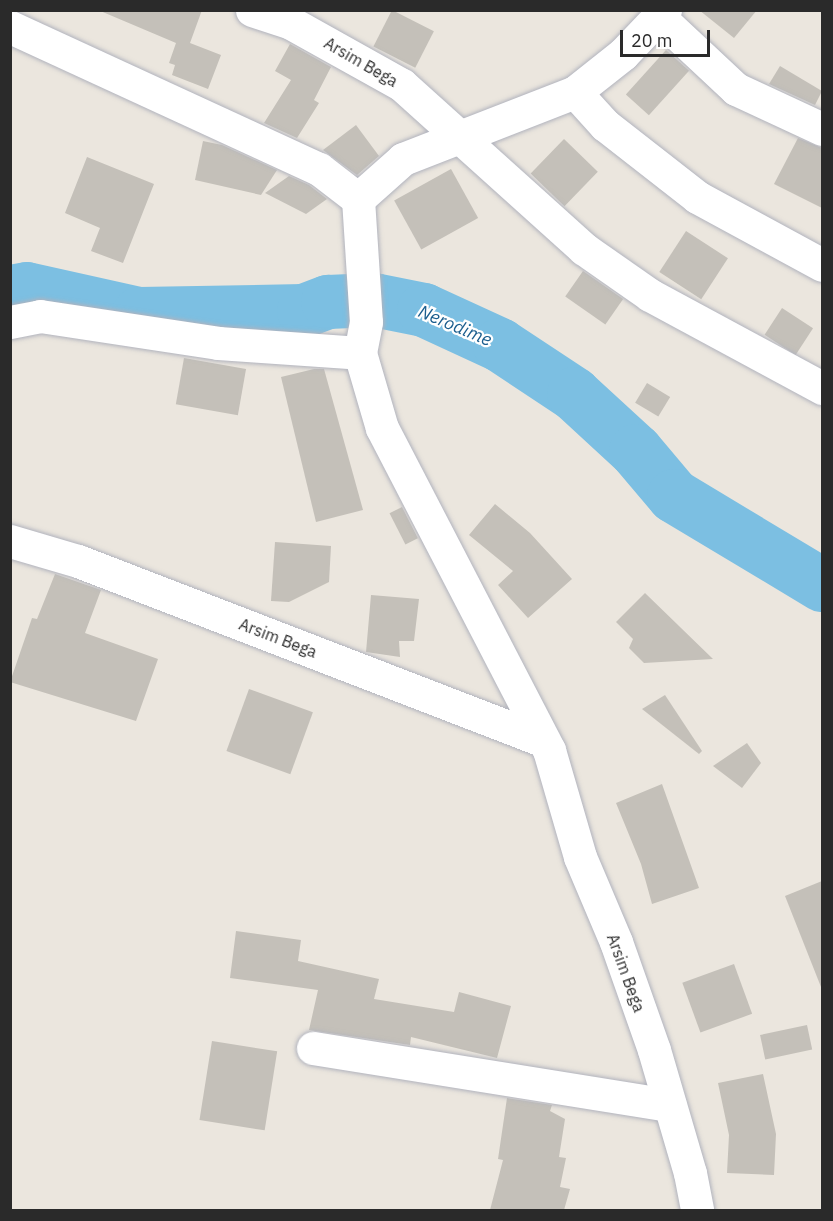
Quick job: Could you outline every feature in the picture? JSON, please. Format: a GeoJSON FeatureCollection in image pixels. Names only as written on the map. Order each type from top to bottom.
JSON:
{"type":"FeatureCollection","features":[{"type":"Feature","properties":{"kind":"street","name":"Arsim Bega"},"geometry":{"type":"LineString","coordinates":[[252,10],[291,23],[402,85],[584,249],[640,289],[822,388]]}},
{"type":"Feature","properties":{"kind":"street"},"geometry":{"type":"LineString","coordinates":[[10,27],[319,169],[358,200],[402,159],[574,92],[662,14],[736,88],[822,129]]}},
{"type":"Feature","properties":{"kind":"street"},"geometry":{"type":"LineString","coordinates":[[574,92],[604,125],[697,197],[822,265]]}},
{"type":"Feature","properties":{"kind":"street","name":"Arsim Bega"},"geometry":{"type":"LineString","coordinates":[[358,200],[363,338],[382,428],[543,740],[580,857],[632,987],[690,1173],[697,1210]]}},
{"type":"Feature","properties":{"kind":"street"},"geometry":{"type":"LineString","coordinates":[[10,322],[40,316],[218,343],[363,338]]}},
{"type":"Feature","properties":{"kind":"street","name":"Arsim Bega"},"geometry":{"type":"LineString","coordinates":[[10,541],[78,561],[543,740]]}},
{"type":"Feature","properties":{"kind":"street"},"geometry":{"type":"LineString","coordinates":[[313,1048],[669,1105]]}},
{"type":"Feature","properties":{"kind":"building"},"geometry":{"type":"Polygon","coordinates":[[[98,10],[202,10],[190,43],[221,55],[208,89],[172,75],[175,65],[169,63],[176,43],[98,10]]]}},
{"type":"Feature","properties":{"kind":"building"},"geometry":{"type":"Polygon","coordinates":[[[392,10],[434,31],[415,68],[373,47],[392,10]]]}},
{"type":"Feature","properties":{"kind":"building"},"geometry":{"type":"Polygon","coordinates":[[[699,10],[757,10],[734,38],[699,10]]]}},
{"type":"Feature","properties":{"kind":"building"},"geometry":{"type":"Polygon","coordinates":[[[290,44],[331,67],[314,100],[319,103],[297,138],[264,123],[291,80],[275,71],[290,44]]]}},
{"type":"Feature","properties":{"kind":"building"},"geometry":{"type":"Polygon","coordinates":[[[666,50],[689,71],[649,115],[626,95],[666,50]]]}},
{"type":"Feature","properties":{"kind":"building"},"geometry":{"type":"Polygon","coordinates":[[[780,66],[822,91],[815,105],[769,84],[780,66]]]}},
{"type":"Feature","properties":{"kind":"building"},"geometry":{"type":"Polygon","coordinates":[[[356,125],[379,156],[357,175],[323,150],[356,125]]]}},
{"type":"Feature","properties":{"kind":"building"},"geometry":{"type":"Polygon","coordinates":[[[798,138],[822,148],[822,208],[774,184],[798,138]]]}},
{"type":"Feature","properties":{"kind":"building"},"geometry":{"type":"Polygon","coordinates":[[[564,139],[598,172],[564,206],[531,174],[564,139]]]}},
{"type":"Feature","properties":{"kind":"building"},"geometry":{"type":"Polygon","coordinates":[[[203,141],[222,145],[277,170],[261,195],[195,180],[203,141]]]}},
{"type":"Feature","properties":{"kind":"building"},"geometry":{"type":"Polygon","coordinates":[[[87,157],[154,184],[123,263],[91,251],[100,228],[65,213],[87,157]]]}},
{"type":"Feature","properties":{"kind":"building"},"geometry":{"type":"Polygon","coordinates":[[[451,169],[478,218],[421,249],[394,201],[451,169]]]}},
{"type":"Feature","properties":{"kind":"building"},"geometry":{"type":"Polygon","coordinates":[[[289,176],[309,185],[327,199],[306,214],[265,193],[289,176]]]}},
{"type":"Feature","properties":{"kind":"building"},"geometry":{"type":"Polygon","coordinates":[[[686,231],[728,258],[701,299],[659,272],[686,231]]]}},
{"type":"Feature","properties":{"kind":"building"},"geometry":{"type":"Polygon","coordinates":[[[583,271],[623,299],[605,324],[565,296],[583,271]]]}},
{"type":"Feature","properties":{"kind":"building"},"geometry":{"type":"Polygon","coordinates":[[[782,308],[813,328],[796,355],[765,335],[782,308]]]}},
{"type":"Feature","properties":{"kind":"building"},"geometry":{"type":"Polygon","coordinates":[[[184,358],[246,369],[238,415],[176,404],[184,358]]]}},
{"type":"Feature","properties":{"kind":"building"},"geometry":{"type":"Polygon","coordinates":[[[314,369],[324,369],[363,510],[316,522],[281,377],[314,369]]]}},
{"type":"Feature","properties":{"kind":"building"},"geometry":{"type":"Polygon","coordinates":[[[647,383],[670,397],[658,417],[635,403],[647,383]]]}},
{"type":"Feature","properties":{"kind":"building"},"geometry":{"type":"Polygon","coordinates":[[[495,504],[530,533],[572,579],[528,618],[498,585],[513,571],[469,535],[495,504]]]}},
{"type":"Feature","properties":{"kind":"building"},"geometry":{"type":"Polygon","coordinates":[[[402,507],[418,538],[405,545],[390,513],[402,507]]]}},
{"type":"Feature","properties":{"kind":"building"},"geometry":{"type":"Polygon","coordinates":[[[275,542],[331,546],[329,582],[289,602],[271,601],[275,542]]]}},
{"type":"Feature","properties":{"kind":"building"},"geometry":{"type":"Polygon","coordinates":[[[55,574],[101,590],[85,633],[158,659],[136,721],[10,682],[32,618],[37,619],[55,574]]]}},
{"type":"Feature","properties":{"kind":"building"},"geometry":{"type":"Polygon","coordinates":[[[645,593],[713,659],[644,663],[629,648],[633,639],[616,622],[645,593]]]}},
{"type":"Feature","properties":{"kind":"building"},"geometry":{"type":"Polygon","coordinates":[[[371,595],[419,599],[414,641],[399,641],[400,657],[366,652],[371,595]]]}},
{"type":"Feature","properties":{"kind":"building"},"geometry":{"type":"Polygon","coordinates":[[[249,689],[313,712],[290,774],[226,751],[249,689]]]}},
{"type":"Feature","properties":{"kind":"building"},"geometry":{"type":"Polygon","coordinates":[[[665,695],[702,751],[699,754],[642,709],[665,695]]]}},
{"type":"Feature","properties":{"kind":"building"},"geometry":{"type":"Polygon","coordinates":[[[747,743],[761,763],[742,788],[713,766],[747,743]]]}},
{"type":"Feature","properties":{"kind":"building"},"geometry":{"type":"Polygon","coordinates":[[[662,784],[699,888],[652,904],[641,864],[616,803],[662,784]]]}},
{"type":"Feature","properties":{"kind":"building"},"geometry":{"type":"Polygon","coordinates":[[[822,881],[822,987],[821,987],[785,896],[822,881]]]}},
{"type":"Feature","properties":{"kind":"building"},"geometry":{"type":"Polygon","coordinates":[[[236,931],[301,940],[298,961],[379,979],[374,999],[454,1012],[459,992],[511,1006],[497,1058],[411,1037],[410,1045],[309,1030],[318,990],[230,978],[236,931]]]}},
{"type":"Feature","properties":{"kind":"building"},"geometry":{"type":"Polygon","coordinates":[[[734,964],[752,1014],[700,1033],[682,983],[734,964]]]}},
{"type":"Feature","properties":{"kind":"building"},"geometry":{"type":"Polygon","coordinates":[[[807,1025],[812,1049],[765,1059],[760,1035],[807,1025]]]}},
{"type":"Feature","properties":{"kind":"building"},"geometry":{"type":"Polygon","coordinates":[[[212,1041],[277,1051],[265,1130],[199,1120],[212,1041]]]}},
{"type":"Feature","properties":{"kind":"building"},"geometry":{"type":"Polygon","coordinates":[[[763,1074],[776,1134],[774,1175],[727,1173],[729,1135],[718,1083],[763,1074]]]}},
{"type":"Feature","properties":{"kind":"building"},"geometry":{"type":"Polygon","coordinates":[[[507,1098],[552,1105],[550,1111],[565,1119],[559,1157],[566,1158],[560,1187],[570,1189],[564,1210],[490,1210],[503,1160],[498,1159],[507,1098]]]}},
{"type":"Feature","properties":{"kind":"waterway","name":"Nerodime"},"geometry":{"type":"LineString","coordinates":[[10,292],[27,289],[139,314],[304,311],[328,302],[374,300],[424,310],[500,345],[574,394],[636,451],[674,496],[822,585]]}}]}
